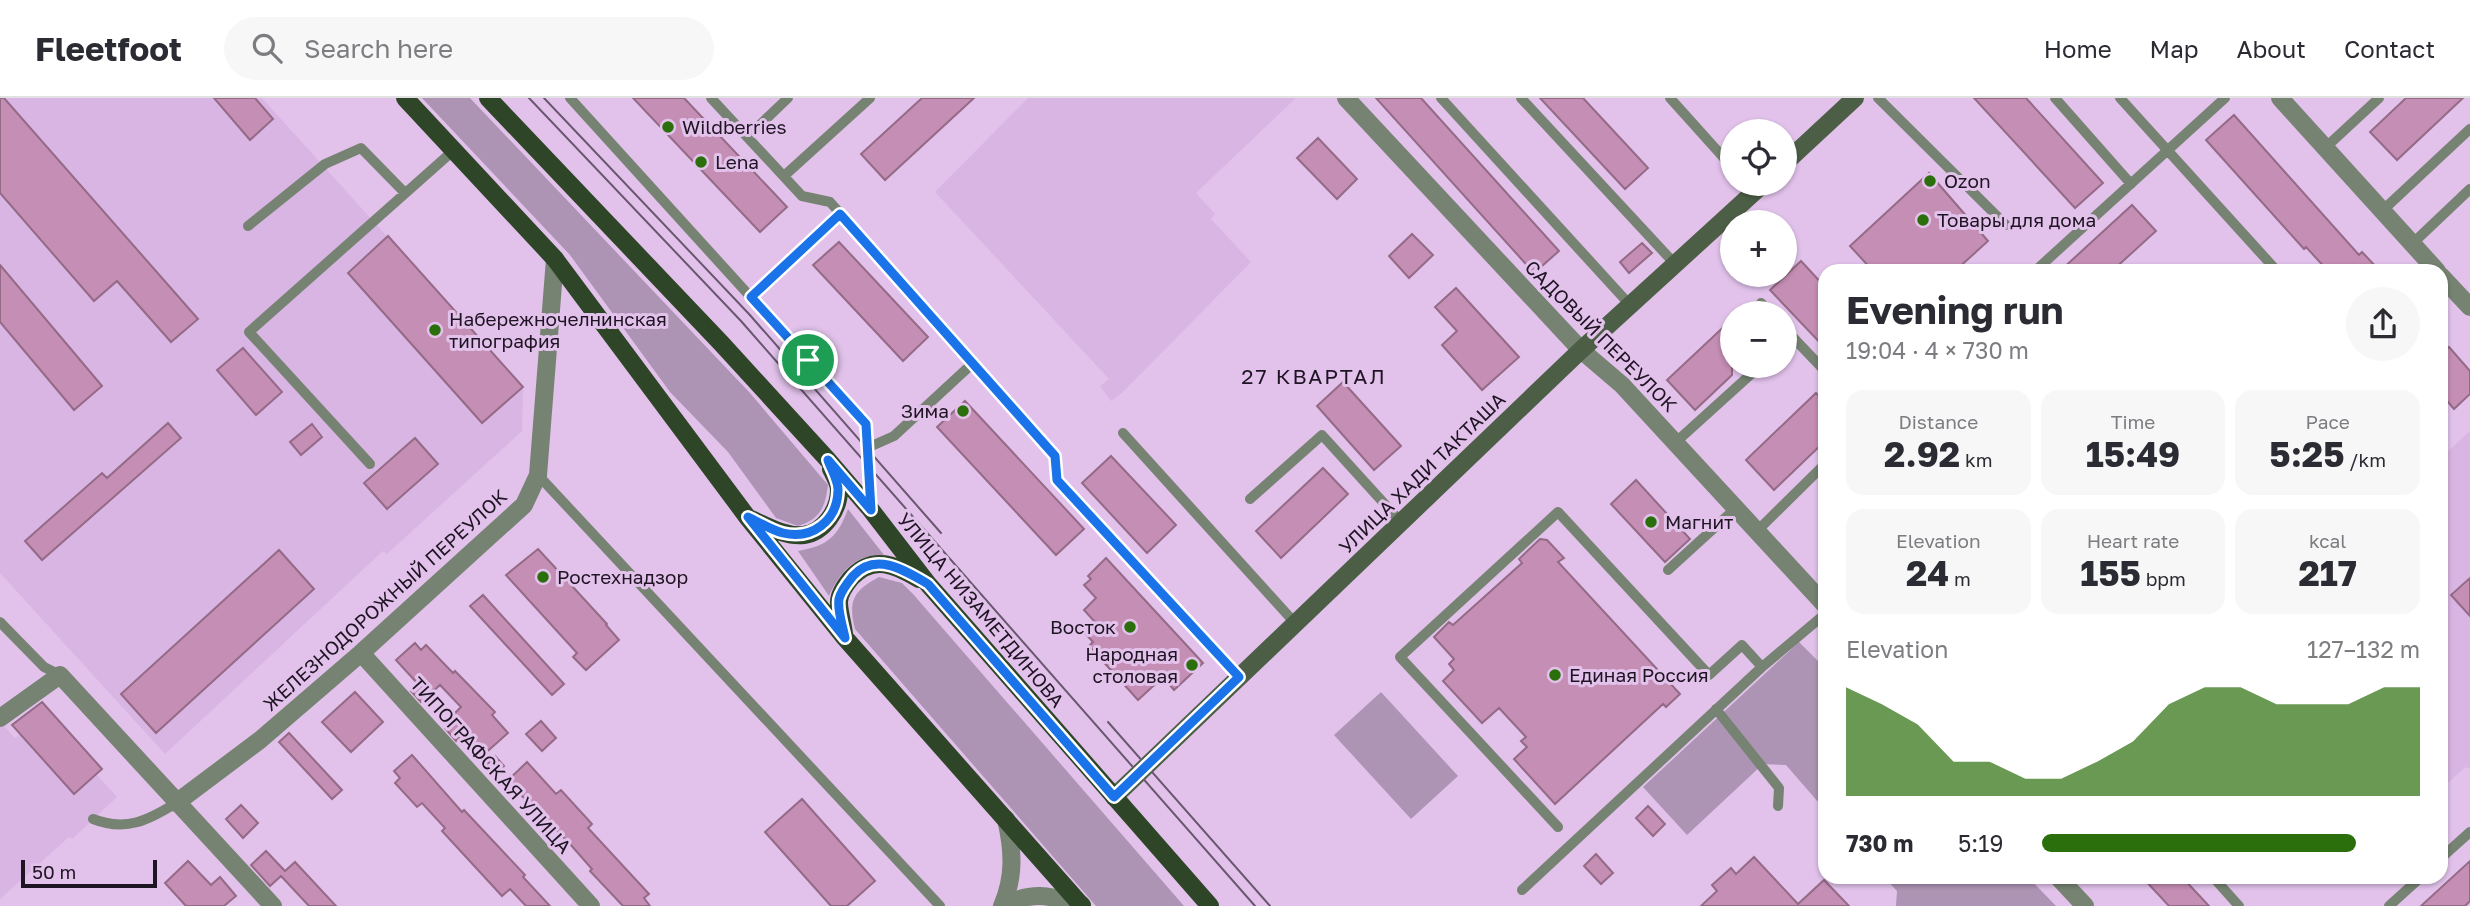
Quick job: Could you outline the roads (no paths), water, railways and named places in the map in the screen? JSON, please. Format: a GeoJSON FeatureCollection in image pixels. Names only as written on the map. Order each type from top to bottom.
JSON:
{"type":"FeatureCollection","features":[{"type":"Feature","properties":{"kind":"main road"},"geometry":{"type":"LineString","coordinates":[[405,98],[555,259],[748,517],[845,638],[1082,905]]}},
{"type":"Feature","properties":{"kind":"main road","name":"УЛИЦА НИЗАМЕТДИНОВА"},"geometry":{"type":"LineString","coordinates":[[488,98],[721,343],[828,460],[928,584],[1210,906]]}},
{"type":"Feature","properties":{"kind":"main road"},"geometry":{"type":"LineString","coordinates":[[1797,151],[1846,101]]}},
{"type":"Feature","properties":{"kind":"main road","name":"УЛИЦА ХАДИ ТАКТАША"},"geometry":{"type":"LineString","coordinates":[[1114,797],[1580,350],[1745,196]]}},
{"type":"Feature","properties":{"kind":"main road"},"geometry":{"type":"LineString","coordinates":[[748,517],[782,533],[805,535],[823,527],[834,509],[839,489],[828,460]]}},
{"type":"Feature","properties":{"kind":"main road"},"geometry":{"type":"LineString","coordinates":[[845,638],[839,600],[847,583],[859,569],[877,564],[897,565],[928,584]]}},
{"type":"Feature","properties":{"kind":"street","name":"САДОВЫЙ ПЕРЕУЛОК"},"geometry":{"type":"LineString","coordinates":[[1346,98],[1580,350],[1622,384],[1818,597]]}},
{"type":"Feature","properties":{"kind":"street"},"geometry":{"type":"LineString","coordinates":[[2288,101],[2325,148],[2431,264]]}},
{"type":"Feature","properties":{"kind":"street","name":"ЖЕЛЕЗНОДОРОЖНЫЙ ПЕРЕУЛОК"},"geometry":{"type":"LineString","coordinates":[[176,803],[260,740],[524,505],[538,475],[555,259]]}},
{"type":"Feature","properties":{"kind":"street"},"geometry":{"type":"LineString","coordinates":[[2448,283],[2470,307]]}},
{"type":"Feature","properties":{"kind":"street","name":"ТИПОГРАФСКАЯ УЛИЦА"},"geometry":{"type":"LineString","coordinates":[[360,653],[591,906]]}},
{"type":"Feature","properties":{"kind":"street"},"geometry":{"type":"LineString","coordinates":[[0,718],[60,675],[273,906]]}},
{"type":"Feature","properties":{"kind":"street"},"geometry":{"type":"LineString","coordinates":[[1003,906],[1013,866],[1006,819]]}},
{"type":"Feature","properties":{"kind":"street"},"geometry":{"type":"LineString","coordinates":[[2065,884],[2085,906]]}},
{"type":"Feature","properties":{"kind":"street"},"geometry":{"type":"LineString","coordinates":[[1003,906],[1020,897],[1040,894],[1082,905]]}},
{"type":"Feature","properties":{"kind":"lane"},"geometry":{"type":"LineString","coordinates":[[570,98],[866,424],[871,510]]}},
{"type":"Feature","properties":{"kind":"lane"},"geometry":{"type":"LineString","coordinates":[[711,98],[802,196],[830,202],[1055,456],[1057,480],[1239,677]]}},
{"type":"Feature","properties":{"kind":"lane"},"geometry":{"type":"LineString","coordinates":[[747,137],[788,98]]}},
{"type":"Feature","properties":{"kind":"lane"},"geometry":{"type":"LineString","coordinates":[[784,176],[870,98]]}},
{"type":"Feature","properties":{"kind":"lane"},"geometry":{"type":"LineString","coordinates":[[1441,98],[1630,305]]}},
{"type":"Feature","properties":{"kind":"lane"},"geometry":{"type":"LineString","coordinates":[[1521,98],[1675,264]]}},
{"type":"Feature","properties":{"kind":"lane"},"geometry":{"type":"LineString","coordinates":[[1670,98],[1720,154]]}},
{"type":"Feature","properties":{"kind":"lane"},"geometry":{"type":"LineString","coordinates":[[1878,98],[2006,225]]}},
{"type":"Feature","properties":{"kind":"lane"},"geometry":{"type":"LineString","coordinates":[[2055,98],[2131,184]]}},
{"type":"Feature","properties":{"kind":"lane"},"geometry":{"type":"LineString","coordinates":[[2120,98],[2271,264]]}},
{"type":"Feature","properties":{"kind":"lane"},"geometry":{"type":"LineString","coordinates":[[2043,264],[2225,98]]}},
{"type":"Feature","properties":{"kind":"lane"},"geometry":{"type":"LineString","coordinates":[[2325,148],[2379,98]]}},
{"type":"Feature","properties":{"kind":"lane"},"geometry":{"type":"LineString","coordinates":[[2382,211],[2470,129]]}},
{"type":"Feature","properties":{"kind":"lane"},"geometry":{"type":"LineString","coordinates":[[248,226],[325,164],[361,148],[405,193]]}},
{"type":"Feature","properties":{"kind":"lane"},"geometry":{"type":"LineString","coordinates":[[370,464],[249,332],[454,150]]}},
{"type":"Feature","properties":{"kind":"lane"},"geometry":{"type":"LineString","coordinates":[[2412,244],[2470,190]]}},
{"type":"Feature","properties":{"kind":"lane"},"geometry":{"type":"LineString","coordinates":[[751,297],[840,214]]}},
{"type":"Feature","properties":{"kind":"lane"},"geometry":{"type":"LineString","coordinates":[[1797,345],[1818,365]]}},
{"type":"Feature","properties":{"kind":"lane"},"geometry":{"type":"LineString","coordinates":[[867,448],[894,436],[973,363]]}},
{"type":"Feature","properties":{"kind":"lane"},"geometry":{"type":"LineString","coordinates":[[1676,443],[1747,378]]}},
{"type":"Feature","properties":{"kind":"lane"},"geometry":{"type":"LineString","coordinates":[[1123,433],[1295,623]]}},
{"type":"Feature","properties":{"kind":"lane"},"geometry":{"type":"LineString","coordinates":[[1250,499],[1322,435],[1401,522]]}},
{"type":"Feature","properties":{"kind":"lane"},"geometry":{"type":"LineString","coordinates":[[1757,531],[1818,471]]}},
{"type":"Feature","properties":{"kind":"lane"},"geometry":{"type":"LineString","coordinates":[[538,475],[940,906]]}},
{"type":"Feature","properties":{"kind":"lane"},"geometry":{"type":"LineString","coordinates":[[1668,570],[1736,508]]}},
{"type":"Feature","properties":{"kind":"lane"},"geometry":{"type":"LineString","coordinates":[[1558,827],[1400,657],[1558,512],[1709,675],[1742,645],[1762,667]]}},
{"type":"Feature","properties":{"kind":"lane"},"geometry":{"type":"LineString","coordinates":[[1522,890],[1762,667],[1818,620]]}},
{"type":"Feature","properties":{"kind":"lane"},"geometry":{"type":"LineString","coordinates":[[0,622],[44,667],[60,675]]}},
{"type":"Feature","properties":{"kind":"lane"},"geometry":{"type":"LineString","coordinates":[[1716,709],[1779,788],[1778,806]]}},
{"type":"Feature","properties":{"kind":"lane"},"geometry":{"type":"LineString","coordinates":[[93,819],[109,825],[131,824],[153,818],[176,803]]}},
{"type":"Feature","properties":{"kind":"lane"},"geometry":{"type":"LineString","coordinates":[[2448,852],[2470,832]]}},
{"type":"Feature","properties":{"kind":"lane"},"geometry":{"type":"LineString","coordinates":[[2219,884],[2239,906]]}},
{"type":"Feature","properties":{"kind":"lane"},"geometry":{"type":"LineString","coordinates":[[2389,906],[2413,884]]}},
{"type":"Feature","properties":{"kind":"tram line"},"geometry":{"type":"LineString","coordinates":[[529,98],[741,321],[1255,906]]}},
{"type":"Feature","properties":{"kind":"tram line"},"geometry":{"type":"LineString","coordinates":[[544,98],[749,314],[941,533]]}},
{"type":"Feature","properties":{"kind":"tram line"},"geometry":{"type":"LineString","coordinates":[[1108,722],[1270,906]]}},
{"type":"Feature","properties":{"kind":"place","name":"Wildberries"},"geometry":{"type":"Point","coordinates":[668,127]}},
{"type":"Feature","properties":{"kind":"place","name":"Lena"},"geometry":{"type":"Point","coordinates":[701,162]}},
{"type":"Feature","properties":{"kind":"place","name":"Ozon"},"geometry":{"type":"Point","coordinates":[1930,181]}},
{"type":"Feature","properties":{"kind":"place","name":"Товары для дома"},"geometry":{"type":"Point","coordinates":[1923,220]}},
{"type":"Feature","properties":{"kind":"place","name":"Набережночелнинская типография"},"geometry":{"type":"Point","coordinates":[435,330]}},
{"type":"Feature","properties":{"kind":"place","name":"Зима"},"geometry":{"type":"Point","coordinates":[963,411]}},
{"type":"Feature","properties":{"kind":"place","name":"Магнит"},"geometry":{"type":"Point","coordinates":[1651,522]}},
{"type":"Feature","properties":{"kind":"place","name":"Ростехнадзор"},"geometry":{"type":"Point","coordinates":[543,577]}},
{"type":"Feature","properties":{"kind":"place","name":"Восток"},"geometry":{"type":"Point","coordinates":[1130,627]}},
{"type":"Feature","properties":{"kind":"place","name":"Народная столовая"},"geometry":{"type":"Point","coordinates":[1192,665]}},
{"type":"Feature","properties":{"kind":"place","name":"Единая Россия"},"geometry":{"type":"Point","coordinates":[1555,675]}},
{"type":"Feature","properties":{"kind":"district","name":"27 КВАРТАЛ"},"geometry":{"type":"Point","coordinates":[1314,377]}}]}
